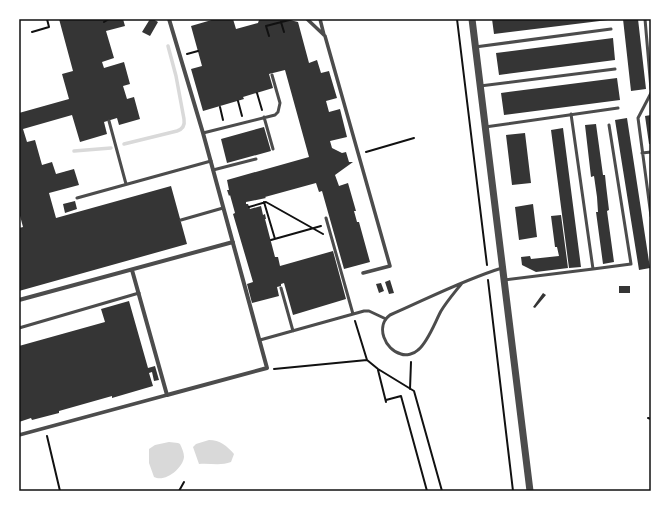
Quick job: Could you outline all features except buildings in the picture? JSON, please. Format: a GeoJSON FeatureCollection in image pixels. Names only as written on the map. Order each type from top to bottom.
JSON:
{"type":"FeatureCollection","features":[{"type":"Feature","properties":{"kind":"street"},"geometry":{"type":"LineString","coordinates":[[19,435],[267,368],[211,161],[169,19]]}},
{"type":"Feature","properties":{"kind":"street"},"geometry":{"type":"LineString","coordinates":[[307,19],[325,36]]}},
{"type":"Feature","properties":{"kind":"street"},"geometry":{"type":"LineString","coordinates":[[320,19],[390,266],[363,273]]}},
{"type":"Feature","properties":{"kind":"street"},"geometry":{"type":"LineString","coordinates":[[472,19],[530,491]]}},
{"type":"Feature","properties":{"kind":"street"},"geometry":{"type":"LineString","coordinates":[[19,300],[232,242]]}},
{"type":"Feature","properties":{"kind":"street"},"geometry":{"type":"LineString","coordinates":[[132,270],[167,395]]}},
{"type":"Feature","properties":{"kind":"lane"},"geometry":{"type":"LineString","coordinates":[[645,19],[651,88]]}},
{"type":"Feature","properties":{"kind":"lane"},"geometry":{"type":"LineString","coordinates":[[475,47],[611,29]]}},
{"type":"Feature","properties":{"kind":"lane"},"geometry":{"type":"LineString","coordinates":[[480,86],[615,69]]}},
{"type":"Feature","properties":{"kind":"lane"},"geometry":{"type":"LineString","coordinates":[[203,133],[278,112],[280,109],[280,103],[272,75]]}},
{"type":"Feature","properties":{"kind":"lane"},"geometry":{"type":"LineString","coordinates":[[651,93],[638,118],[642,153],[650,193],[651,216]]}},
{"type":"Feature","properties":{"kind":"lane"},"geometry":{"type":"LineString","coordinates":[[485,127],[618,108]]}},
{"type":"Feature","properties":{"kind":"lane"},"geometry":{"type":"LineString","coordinates":[[571,114],[593,269]]}},
{"type":"Feature","properties":{"kind":"lane"},"geometry":{"type":"LineString","coordinates":[[264,117],[273,149]]}},
{"type":"Feature","properties":{"kind":"lane"},"geometry":{"type":"LineString","coordinates":[[109,121],[126,184]]}},
{"type":"Feature","properties":{"kind":"lane"},"geometry":{"type":"LineString","coordinates":[[504,280],[631,264],[609,125]]}},
{"type":"Feature","properties":{"kind":"lane"},"geometry":{"type":"LineString","coordinates":[[642,153],[651,152]]}},
{"type":"Feature","properties":{"kind":"lane"},"geometry":{"type":"LineString","coordinates":[[213,170],[256,159]]}},
{"type":"Feature","properties":{"kind":"lane"},"geometry":{"type":"LineString","coordinates":[[76,198],[211,161]]}},
{"type":"Feature","properties":{"kind":"lane"},"geometry":{"type":"LineString","coordinates":[[181,220],[223,208]]}},
{"type":"Feature","properties":{"kind":"lane"},"geometry":{"type":"LineString","coordinates":[[326,218],[353,314]]}},
{"type":"Feature","properties":{"kind":"lane"},"geometry":{"type":"LineString","coordinates":[[462,283],[442,309],[423,345],[417,351],[412,354],[401,354],[393,351],[387,345],[384,338],[383,329],[386,319],[390,315],[462,283],[503,267]]}},
{"type":"Feature","properties":{"kind":"lane"},"geometry":{"type":"LineString","coordinates":[[281,288],[293,331]]}},
{"type":"Feature","properties":{"kind":"lane"},"geometry":{"type":"LineString","coordinates":[[19,328],[139,292]]}},
{"type":"Feature","properties":{"kind":"lane"},"geometry":{"type":"LineString","coordinates":[[260,340],[353,314],[369,311],[386,319]]}},
{"type":"Feature","properties":{"kind":"path"},"geometry":{"type":"LineString","coordinates":[[32,32],[49,27],[47,19]]}},
{"type":"Feature","properties":{"kind":"path"},"geometry":{"type":"LineString","coordinates":[[104,22],[109,19]]}},
{"type":"Feature","properties":{"kind":"path"},"geometry":{"type":"LineString","coordinates":[[269,36],[266,26],[293,19]]}},
{"type":"Feature","properties":{"kind":"path"},"geometry":{"type":"LineString","coordinates":[[457,19],[513,491]]}},
{"type":"Feature","properties":{"kind":"path"},"geometry":{"type":"LineString","coordinates":[[281,22],[284,32]]}},
{"type":"Feature","properties":{"kind":"path"},"geometry":{"type":"LineString","coordinates":[[190,53],[198,51]]}},
{"type":"Feature","properties":{"kind":"path"},"geometry":{"type":"LineString","coordinates":[[257,93],[264,117]]}},
{"type":"Feature","properties":{"kind":"path"},"geometry":{"type":"LineString","coordinates":[[238,101],[244,122]]}},
{"type":"Feature","properties":{"kind":"path"},"geometry":{"type":"LineString","coordinates":[[220,107],[225,127]]}},
{"type":"Feature","properties":{"kind":"path"},"geometry":{"type":"LineString","coordinates":[[358,154],[414,138]]}},
{"type":"Feature","properties":{"kind":"path"},"geometry":{"type":"LineString","coordinates":[[264,202],[275,239]]}},
{"type":"Feature","properties":{"kind":"path"},"geometry":{"type":"LineString","coordinates":[[249,207],[264,202],[332,239]]}},
{"type":"Feature","properties":{"kind":"path"},"geometry":{"type":"LineString","coordinates":[[271,240],[328,224]]}},
{"type":"Feature","properties":{"kind":"path"},"geometry":{"type":"LineString","coordinates":[[353,314],[367,360],[378,369],[414,391],[442,491]]}},
{"type":"Feature","properties":{"kind":"path"},"geometry":{"type":"LineString","coordinates":[[410,388],[412,354]]}},
{"type":"Feature","properties":{"kind":"path"},"geometry":{"type":"LineString","coordinates":[[267,368],[271,370],[367,360]]}},
{"type":"Feature","properties":{"kind":"path"},"geometry":{"type":"LineString","coordinates":[[378,369],[386,401],[401,396],[427,491]]}},
{"type":"Feature","properties":{"kind":"path"},"geometry":{"type":"LineString","coordinates":[[45,428],[60,491]]}},
{"type":"Feature","properties":{"kind":"path"},"geometry":{"type":"LineString","coordinates":[[179,491],[184,482]]}},
{"type":"Feature","properties":{"kind":"shaded area"},"geometry":{"type":"Polygon","coordinates":[[[209,440],[220,442],[234,454],[231,462],[219,464],[199,464],[193,447],[196,444],[209,440]]]}},
{"type":"Feature","properties":{"kind":"shaded area"},"geometry":{"type":"Polygon","coordinates":[[[169,442],[180,444],[184,454],[183,461],[177,470],[168,476],[163,478],[154,477],[149,463],[149,449],[155,445],[169,442]]]}},
{"type":"Feature","properties":{"kind":"waterway"},"geometry":{"type":"LineString","coordinates":[[124,144],[177,131],[183,126],[184,119],[176,76],[168,46]]}},
{"type":"Feature","properties":{"kind":"waterway"},"geometry":{"type":"LineString","coordinates":[[74,151],[111,148]]}}]}
